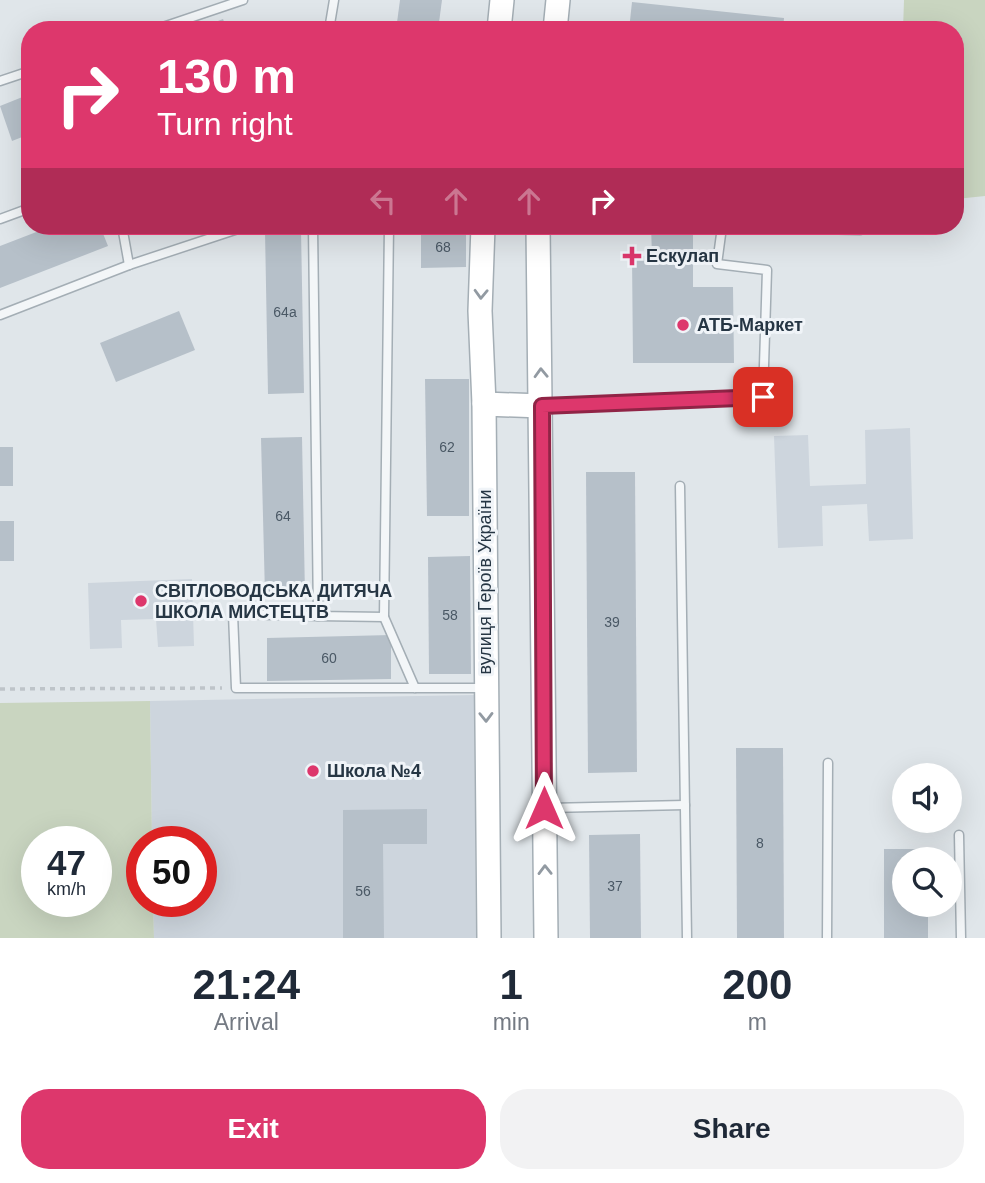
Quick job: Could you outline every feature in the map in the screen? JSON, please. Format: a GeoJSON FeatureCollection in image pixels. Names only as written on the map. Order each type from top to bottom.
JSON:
{"type":"FeatureCollection","features":[{"type":"Feature","properties":{"kind":"main road"},"geometry":{"type":"LineString","coordinates":[[500,21],[502,0]]}},
{"type":"Feature","properties":{"kind":"main road"},"geometry":{"type":"LineString","coordinates":[[556,21],[558,0]]}},
{"type":"Feature","properties":{"kind":"main road","name":"вулиця Героїв України"},"geometry":{"type":"LineString","coordinates":[[483,235],[480,311],[484,404],[489,938]]}},
{"type":"Feature","properties":{"kind":"main road"},"geometry":{"type":"LineString","coordinates":[[538,235],[546,938]]}},
{"type":"Feature","properties":{"kind":"main road"},"geometry":{"type":"LineString","coordinates":[[484,404],[542,406]]}},
{"type":"Feature","properties":{"kind":"lane"},"geometry":{"type":"LineString","coordinates":[[181,21],[243,0]]}},
{"type":"Feature","properties":{"kind":"lane"},"geometry":{"type":"LineString","coordinates":[[330,21],[334,0]]}},
{"type":"Feature","properties":{"kind":"lane"},"geometry":{"type":"LineString","coordinates":[[0,81],[21,74]]}},
{"type":"Feature","properties":{"kind":"lane"},"geometry":{"type":"LineString","coordinates":[[0,219],[21,211]]}},
{"type":"Feature","properties":{"kind":"lane"},"geometry":{"type":"LineString","coordinates":[[124,235],[129,265]]}},
{"type":"Feature","properties":{"kind":"lane"},"geometry":{"type":"LineString","coordinates":[[0,315],[129,265],[220,235]]}},
{"type":"Feature","properties":{"kind":"lane"},"geometry":{"type":"LineString","coordinates":[[313,235],[318,616]]}},
{"type":"Feature","properties":{"kind":"lane"},"geometry":{"type":"LineString","coordinates":[[388,235],[384,617],[415,688]]}},
{"type":"Feature","properties":{"kind":"lane"},"geometry":{"type":"LineString","coordinates":[[542,406],[763,397],[767,270],[717,264],[721,235]]}},
{"type":"Feature","properties":{"kind":"lane"},"geometry":{"type":"LineString","coordinates":[[680,486],[687,938]]}},
{"type":"Feature","properties":{"kind":"lane"},"geometry":{"type":"LineString","coordinates":[[384,617],[233,614],[236,688],[485,688]]}},
{"type":"Feature","properties":{"kind":"lane"},"geometry":{"type":"LineString","coordinates":[[827,938],[828,763]]}},
{"type":"Feature","properties":{"kind":"lane"},"geometry":{"type":"LineString","coordinates":[[544,808],[685,805]]}},
{"type":"Feature","properties":{"kind":"lane"},"geometry":{"type":"LineString","coordinates":[[959,835],[961,938]]}},
{"type":"Feature","properties":{"kind":"path"},"geometry":{"type":"LineString","coordinates":[[0,689],[236,688]]}},
{"type":"Feature","properties":{"kind":"shaded area"},"geometry":{"type":"Polygon","coordinates":[[[910,428],[913,539],[869,541],[867,504],[822,506],[823,546],[778,548],[774,436],[808,435],[810,486],[866,484],[865,430],[910,428]]]}},
{"type":"Feature","properties":{"kind":"shaded area","name":"СВІТЛОВОДСЬКА ДИТЯЧА ШКОЛА МИСТЕЦТВ"},"geometry":{"type":"Polygon","coordinates":[[[192,579],[194,646],[158,647],[156,619],[121,620],[122,648],[90,649],[88,583],[192,579]]]}},
{"type":"Feature","properties":{"kind":"shaded area","name":"Школа №4"},"geometry":{"type":"Polygon","coordinates":[[[474,695],[476,938],[154,938],[153,917],[217,917],[217,826],[152,826],[150,701],[474,695]]]}},
{"type":"Feature","properties":{"kind":"green space"},"geometry":{"type":"Polygon","coordinates":[[[904,0],[985,0],[985,196],[964,198],[964,21],[903,21],[904,0]]]}},
{"type":"Feature","properties":{"kind":"green space"},"geometry":{"type":"Polygon","coordinates":[[[150,701],[152,826],[126,826],[126,917],[153,917],[154,938],[0,938],[0,703],[150,701]]]}},
{"type":"Feature","properties":{"kind":"building"},"geometry":{"type":"Polygon","coordinates":[[[400,0],[442,0],[439,21],[397,21],[400,0]]]}},
{"type":"Feature","properties":{"kind":"building"},"geometry":{"type":"Polygon","coordinates":[[[632,2],[784,18],[784,21],[630,21],[632,2]]]}},
{"type":"Feature","properties":{"kind":"building"},"geometry":{"type":"Polygon","coordinates":[[[21,98],[21,138],[12,141],[0,106],[21,98]]]}},
{"type":"Feature","properties":{"kind":"building"},"geometry":{"type":"Polygon","coordinates":[[[29,235],[104,235],[108,246],[0,288],[0,246],[29,235]]]}},
{"type":"Feature","properties":{"kind":"building"},"geometry":{"type":"Polygon","coordinates":[[[265,235],[301,235],[304,393],[268,394],[265,235]]]}},
{"type":"Feature","properties":{"kind":"building"},"geometry":{"type":"Polygon","coordinates":[[[421,235],[466,235],[466,267],[421,268],[421,235]]]}},
{"type":"Feature","properties":{"kind":"building","name":"АТБ-Маркет"},"geometry":{"type":"Polygon","coordinates":[[[651,235],[693,235],[693,287],[733,287],[734,363],[633,363],[632,256],[652,256],[651,235]]]}},
{"type":"Feature","properties":{"kind":"building"},"geometry":{"type":"Polygon","coordinates":[[[179,311],[195,350],[116,382],[100,343],[179,311]]]}},
{"type":"Feature","properties":{"kind":"building"},"geometry":{"type":"Polygon","coordinates":[[[425,379],[469,379],[469,516],[427,516],[425,379]]]}},
{"type":"Feature","properties":{"kind":"building"},"geometry":{"type":"Polygon","coordinates":[[[302,437],[305,595],[265,595],[261,438],[302,437]]]}},
{"type":"Feature","properties":{"kind":"building"},"geometry":{"type":"Polygon","coordinates":[[[0,447],[13,447],[13,486],[0,486],[0,447]]]}},
{"type":"Feature","properties":{"kind":"building"},"geometry":{"type":"Polygon","coordinates":[[[586,472],[635,472],[637,772],[588,773],[586,472]]]}},
{"type":"Feature","properties":{"kind":"building"},"geometry":{"type":"Polygon","coordinates":[[[0,521],[14,521],[14,561],[0,561],[0,521]]]}},
{"type":"Feature","properties":{"kind":"building"},"geometry":{"type":"Polygon","coordinates":[[[470,556],[471,674],[429,674],[428,557],[470,556]]]}},
{"type":"Feature","properties":{"kind":"building"},"geometry":{"type":"Polygon","coordinates":[[[391,635],[391,679],[267,681],[267,638],[391,635]]]}},
{"type":"Feature","properties":{"kind":"building"},"geometry":{"type":"Polygon","coordinates":[[[736,748],[783,748],[784,938],[737,938],[736,748]]]}},
{"type":"Feature","properties":{"kind":"building"},"geometry":{"type":"Polygon","coordinates":[[[427,809],[427,844],[383,844],[384,938],[343,938],[343,810],[427,809]]]}},
{"type":"Feature","properties":{"kind":"building"},"geometry":{"type":"Polygon","coordinates":[[[640,834],[641,938],[590,938],[589,835],[640,834]]]}},
{"type":"Feature","properties":{"kind":"building"},"geometry":{"type":"Polygon","coordinates":[[[884,849],[892,849],[892,917],[928,917],[928,938],[884,938],[884,849]]]}},
{"type":"Feature","properties":{"kind":"place","name":"Ескулап"},"geometry":{"type":"Point","coordinates":[632,256]}},
{"type":"Feature","properties":{"kind":"place","name":"АТБ-Маркет"},"geometry":{"type":"Point","coordinates":[683,325]}},
{"type":"Feature","properties":{"kind":"place","name":"СВІТЛОВОДСЬКА ДИТЯЧА ШКОЛА МИСТЕЦТВ"},"geometry":{"type":"Point","coordinates":[141,601]}},
{"type":"Feature","properties":{"kind":"place","name":"Школа №4"},"geometry":{"type":"Point","coordinates":[313,771]}},
{"type":"Feature","properties":{"kind":"route"},"geometry":{"type":"LineString","coordinates":[[544,808],[542,406],[763,397]]}}]}
